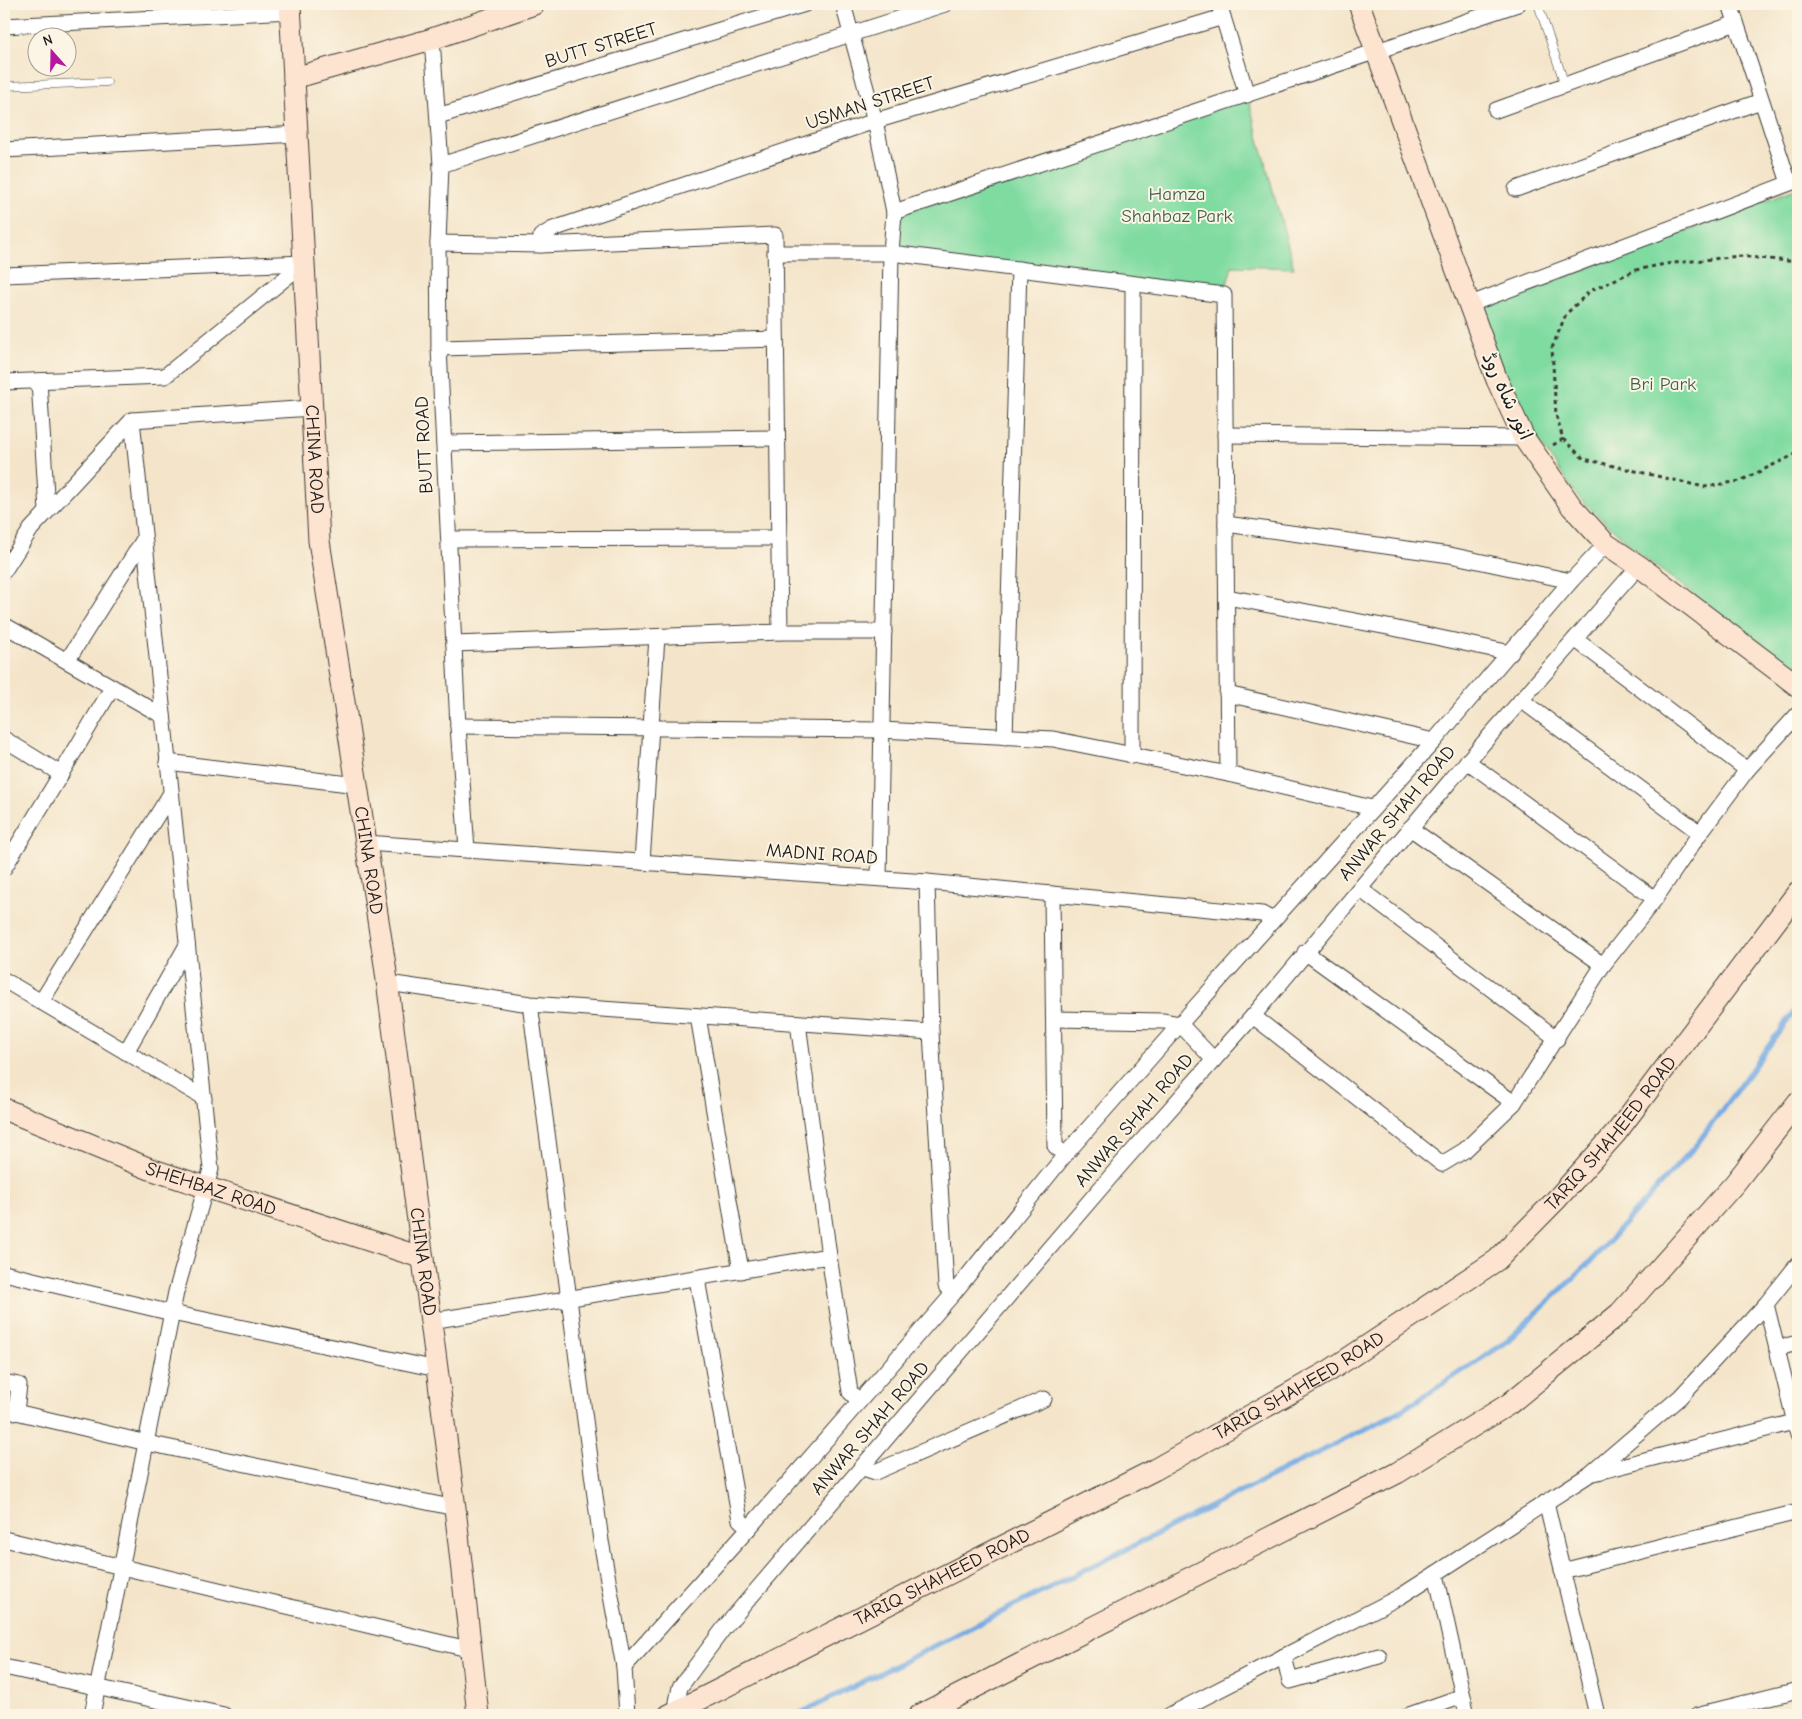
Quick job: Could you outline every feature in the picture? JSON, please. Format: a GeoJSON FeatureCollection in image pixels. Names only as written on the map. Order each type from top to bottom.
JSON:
{"type":"FeatureCollection","features":[{"type":"Feature","properties":{"kind":"main road"},"geometry":{"type":"LineString","coordinates":[[294,78],[432,39],[534,4]]}},
{"type":"Feature","properties":{"kind":"main road","name":"انور شاہ روڈ"},"geometry":{"type":"LineString","coordinates":[[1360,4],[1468,305],[1497,380],[1524,438],[1572,507],[1606,544],[1639,566],[1798,686]]}},
{"type":"Feature","properties":{"kind":"main road","name":"CHINA ROAD"},"geometry":{"type":"LineString","coordinates":[[290,7],[319,541],[388,983],[472,1650],[478,1715]]}},
{"type":"Feature","properties":{"kind":"main road","name":"TARIQ SHAHEED ROAD"},"geometry":{"type":"LineString","coordinates":[[674,1713],[1154,1470],[1329,1371],[1497,1260],[1556,1201],[1616,1133],[1798,892]]}},
{"type":"Feature","properties":{"kind":"main road"},"geometry":{"type":"LineString","coordinates":[[920,1715],[1397,1473],[1509,1404],[1620,1313],[1735,1183],[1798,1102]]}},
{"type":"Feature","properties":{"kind":"main road","name":"SHEHBAZ ROAD"},"geometry":{"type":"LineString","coordinates":[[4,1109],[150,1170],[206,1186],[423,1258]]}},
{"type":"Feature","properties":{"kind":"street","name":"BUTT STREET"},"geometry":{"type":"LineString","coordinates":[[438,116],[805,4]]}},
{"type":"Feature","properties":{"kind":"street"},"geometry":{"type":"LineString","coordinates":[[843,4],[875,121],[894,212],[891,253],[879,878]]}},
{"type":"Feature","properties":{"kind":"street"},"geometry":{"type":"LineString","coordinates":[[441,165],[851,32],[945,4]]}},
{"type":"Feature","properties":{"kind":"street"},"geometry":{"type":"LineString","coordinates":[[894,212],[1518,4]]}},
{"type":"Feature","properties":{"kind":"street"},"geometry":{"type":"LineString","coordinates":[[1468,305],[1794,182],[1760,101],[1730,4]]}},
{"type":"Feature","properties":{"kind":"street"},"geometry":{"type":"LineString","coordinates":[[4,26],[290,7]]}},
{"type":"Feature","properties":{"kind":"street"},"geometry":{"type":"LineString","coordinates":[[1221,11],[1247,95]]}},
{"type":"Feature","properties":{"kind":"street","name":"USMAN STREET"},"geometry":{"type":"LineString","coordinates":[[541,244],[541,236],[553,229],[875,121],[1221,11]]}},
{"type":"Feature","properties":{"kind":"street"},"geometry":{"type":"LineString","coordinates":[[1496,110],[1736,23]]}},
{"type":"Feature","properties":{"kind":"street","name":"BUTT ROAD"},"geometry":{"type":"LineString","coordinates":[[432,39],[441,165],[438,243],[439,348],[458,726],[468,850]]}},
{"type":"Feature","properties":{"kind":"street"},"geometry":{"type":"LineString","coordinates":[[1516,189],[1760,101]]}},
{"type":"Feature","properties":{"kind":"street"},"geometry":{"type":"LineString","coordinates":[[4,150],[297,134]]}},
{"type":"Feature","properties":{"kind":"street"},"geometry":{"type":"LineString","coordinates":[[438,243],[541,244],[775,235],[780,632]]}},
{"type":"Feature","properties":{"kind":"street"},"geometry":{"type":"LineString","coordinates":[[775,253],[891,253],[1224,295],[1228,774]]}},
{"type":"Feature","properties":{"kind":"street"},"geometry":{"type":"LineString","coordinates":[[4,275],[304,263]]}},
{"type":"Feature","properties":{"kind":"street"},"geometry":{"type":"LineString","coordinates":[[4,382],[165,376],[304,263]]}},
{"type":"Feature","properties":{"kind":"street"},"geometry":{"type":"LineString","coordinates":[[1005,737],[1019,269]]}},
{"type":"Feature","properties":{"kind":"street"},"geometry":{"type":"LineString","coordinates":[[1132,756],[1133,284]]}},
{"type":"Feature","properties":{"kind":"street"},"geometry":{"type":"LineString","coordinates":[[439,348],[776,339]]}},
{"type":"Feature","properties":{"kind":"street"},"geometry":{"type":"LineString","coordinates":[[39,381],[48,511]]}},
{"type":"Feature","properties":{"kind":"street"},"geometry":{"type":"LineString","coordinates":[[4,571],[31,529],[132,420],[312,408]]}},
{"type":"Feature","properties":{"kind":"street"},"geometry":{"type":"LineString","coordinates":[[92,1715],[172,1313],[211,1169],[132,420]]}},
{"type":"Feature","properties":{"kind":"street"},"geometry":{"type":"LineString","coordinates":[[1225,435],[1524,438]]}},
{"type":"Feature","properties":{"kind":"street"},"geometry":{"type":"LineString","coordinates":[[444,443],[778,438]]}},
{"type":"Feature","properties":{"kind":"street"},"geometry":{"type":"LineString","coordinates":[[1226,524],[1450,555],[1571,581]]}},
{"type":"Feature","properties":{"kind":"street"},"geometry":{"type":"LineString","coordinates":[[449,539],[779,538]]}},
{"type":"Feature","properties":{"kind":"street"},"geometry":{"type":"LineString","coordinates":[[67,661],[144,539]]}},
{"type":"Feature","properties":{"kind":"street","name":"ANWAR SHAH ROAD"},"geometry":{"type":"LineString","coordinates":[[624,1667],[749,1528],[953,1294],[1065,1155],[1372,808],[1434,741],[1571,581],[1606,544]]}},
{"type":"Feature","properties":{"kind":"street","name":"ANWAR SHAH ROAD"},"geometry":{"type":"LineString","coordinates":[[674,1713],[677,1693],[703,1654],[1122,1162],[1253,1016],[1467,761],[1639,566]]}},
{"type":"Feature","properties":{"kind":"street"},"geometry":{"type":"LineString","coordinates":[[1226,597],[1393,628],[1510,653]]}},
{"type":"Feature","properties":{"kind":"street"},"geometry":{"type":"LineString","coordinates":[[4,625],[162,716]]}},
{"type":"Feature","properties":{"kind":"street"},"geometry":{"type":"LineString","coordinates":[[454,644],[780,632],[884,632]]}},
{"type":"Feature","properties":{"kind":"street"},"geometry":{"type":"LineString","coordinates":[[642,862],[657,636]]}},
{"type":"Feature","properties":{"kind":"street"},"geometry":{"type":"LineString","coordinates":[[1575,639],[1747,770]]}},
{"type":"Feature","properties":{"kind":"street"},"geometry":{"type":"LineString","coordinates":[[6,859],[61,774],[112,688]]}},
{"type":"Feature","properties":{"kind":"street"},"geometry":{"type":"LineString","coordinates":[[1227,694],[1434,741]]}},
{"type":"Feature","properties":{"kind":"street"},"geometry":{"type":"LineString","coordinates":[[1521,700],[1700,833]]}},
{"type":"Feature","properties":{"kind":"street"},"geometry":{"type":"LineString","coordinates":[[1253,1016],[1442,1164],[1465,1150],[1514,1103],[1603,965],[1655,899],[1700,833],[1747,770],[1798,714]]}},
{"type":"Feature","properties":{"kind":"street"},"geometry":{"type":"LineString","coordinates":[[458,726],[882,730],[1053,740],[1228,774],[1372,808]]}},
{"type":"Feature","properties":{"kind":"street"},"geometry":{"type":"LineString","coordinates":[[4,738],[61,774]]}},
{"type":"Feature","properties":{"kind":"street"},"geometry":{"type":"LineString","coordinates":[[1467,761],[1655,899]]}},
{"type":"Feature","properties":{"kind":"street"},"geometry":{"type":"LineString","coordinates":[[167,762],[357,785]]}},
{"type":"Feature","properties":{"kind":"street"},"geometry":{"type":"LineString","coordinates":[[41,1002],[171,793]]}},
{"type":"Feature","properties":{"kind":"street"},"geometry":{"type":"LineString","coordinates":[[1410,828],[1603,965]]}},
{"type":"Feature","properties":{"kind":"street","name":"MADNI ROAD"},"geometry":{"type":"LineString","coordinates":[[366,842],[927,882],[1262,914],[1273,920]]}},
{"type":"Feature","properties":{"kind":"street"},"geometry":{"type":"LineString","coordinates":[[927,882],[931,1032],[946,1286],[953,1294]]}},
{"type":"Feature","properties":{"kind":"street"},"geometry":{"type":"LineString","coordinates":[[1360,889],[1557,1039]]}},
{"type":"Feature","properties":{"kind":"street"},"geometry":{"type":"LineString","coordinates":[[1052,894],[1055,1146],[1065,1155]]}},
{"type":"Feature","properties":{"kind":"street"},"geometry":{"type":"LineString","coordinates":[[126,1052],[187,945]]}},
{"type":"Feature","properties":{"kind":"street"},"geometry":{"type":"LineString","coordinates":[[1305,952],[1514,1103]]}},
{"type":"Feature","properties":{"kind":"street"},"geometry":{"type":"LineString","coordinates":[[4,980],[204,1098]]}},
{"type":"Feature","properties":{"kind":"street"},"geometry":{"type":"LineString","coordinates":[[388,983],[530,1004],[931,1032]]}},
{"type":"Feature","properties":{"kind":"street"},"geometry":{"type":"LineString","coordinates":[[530,1004],[568,1300],[602,1541],[624,1667],[627,1715]]}},
{"type":"Feature","properties":{"kind":"street"},"geometry":{"type":"LineString","coordinates":[[698,1016],[741,1271]]}},
{"type":"Feature","properties":{"kind":"street"},"geometry":{"type":"LineString","coordinates":[[1054,1019],[1164,1021],[1180,1024],[1214,1060]]}},
{"type":"Feature","properties":{"kind":"street"},"geometry":{"type":"LineString","coordinates":[[798,1023],[829,1256],[850,1392],[859,1401]]}},
{"type":"Feature","properties":{"kind":"street"},"geometry":{"type":"LineString","coordinates":[[431,1321],[829,1256]]}},
{"type":"Feature","properties":{"kind":"street"},"geometry":{"type":"LineString","coordinates":[[1170,1715],[1401,1596],[1590,1474],[1680,1397],[1766,1304],[1798,1264]]}},
{"type":"Feature","properties":{"kind":"street"},"geometry":{"type":"LineString","coordinates":[[4,1273],[172,1313],[437,1369]]}},
{"type":"Feature","properties":{"kind":"street"},"geometry":{"type":"LineString","coordinates":[[697,1279],[740,1520],[749,1528]]}},
{"type":"Feature","properties":{"kind":"street"},"geometry":{"type":"LineString","coordinates":[[1590,1474],[1798,1426],[1766,1304]]}},
{"type":"Feature","properties":{"kind":"street"},"geometry":{"type":"LineString","coordinates":[[1777,1348],[1798,1343]]}},
{"type":"Feature","properties":{"kind":"street"},"geometry":{"type":"LineString","coordinates":[[4,1382],[19,1385],[16,1412],[147,1443],[454,1508]]}},
{"type":"Feature","properties":{"kind":"street"},"geometry":{"type":"LineString","coordinates":[[863,1468],[874,1472],[1044,1399]]}},
{"type":"Feature","properties":{"kind":"street"},"geometry":{"type":"LineString","coordinates":[[1546,1502],[1597,1715]]}},
{"type":"Feature","properties":{"kind":"street"},"geometry":{"type":"LineString","coordinates":[[1562,1571],[1798,1512]]}},
{"type":"Feature","properties":{"kind":"street"},"geometry":{"type":"LineString","coordinates":[[4,1539],[472,1650]]}},
{"type":"Feature","properties":{"kind":"street"},"geometry":{"type":"LineString","coordinates":[[1436,1574],[1467,1715]]}},
{"type":"Feature","properties":{"kind":"street"},"geometry":{"type":"LineString","coordinates":[[1284,1656],[1290,1681],[1379,1656]]}},
{"type":"Feature","properties":{"kind":"street"},"geometry":{"type":"LineString","coordinates":[[4,1667],[224,1715]]}},
{"type":"Feature","properties":{"kind":"street"},"geometry":{"type":"LineString","coordinates":[[1697,1715],[1798,1690]]}},
{"type":"Feature","properties":{"kind":"street"},"geometry":{"type":"LineString","coordinates":[[1409,1715],[1463,1696]]}},
{"type":"Feature","properties":{"kind":"lane"},"geometry":{"type":"LineString","coordinates":[[1538,4],[1565,84]]}},
{"type":"Feature","properties":{"kind":"lane"},"geometry":{"type":"LineString","coordinates":[[4,86],[107,82]]}},
{"type":"Feature","properties":{"kind":"path"},"geometry":{"type":"LineString","coordinates":[[1798,262],[1740,256],[1665,264],[1636,270],[1590,291],[1566,314],[1552,348],[1556,415],[1563,439],[1584,459],[1704,488],[1740,481],[1798,453]]}},
{"type":"Feature","properties":{"kind":"green space","name":"Hamza Shahbaz Park"},"geometry":{"type":"Polygon","coordinates":[[[1247,95],[1294,268],[1232,266],[1224,295],[891,253],[894,212],[1247,95]]]}},
{"type":"Feature","properties":{"kind":"green space","name":"Bri Park"},"geometry":{"type":"Polygon","coordinates":[[[1798,188],[1798,671],[1647,560],[1578,497],[1534,434],[1504,377],[1478,310],[1798,188]]]}},
{"type":"Feature","properties":{"kind":"waterway"},"geometry":{"type":"LineString","coordinates":[[797,1715],[1399,1412],[1505,1343],[1588,1264],[1697,1144],[1798,1006]]}}]}
